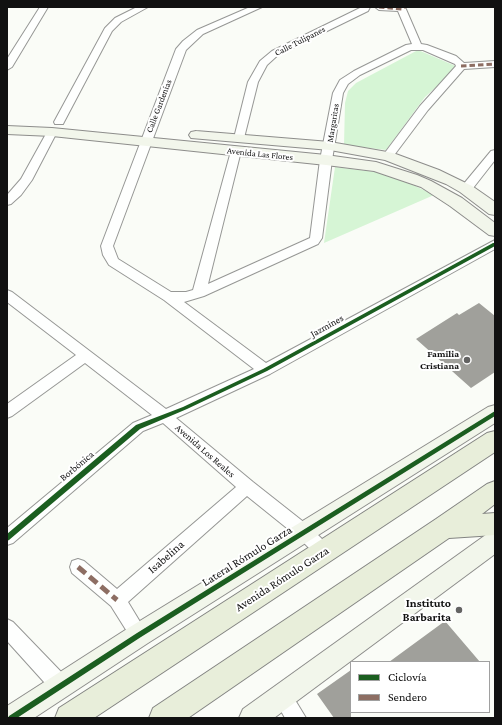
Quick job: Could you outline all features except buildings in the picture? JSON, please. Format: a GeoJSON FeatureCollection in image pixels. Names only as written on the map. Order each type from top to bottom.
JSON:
{"type":"FeatureCollection","features":[{"type":"Feature","properties":{"kind":"main road","name":"Avenida Rómulo Garza"},"geometry":{"type":"LineString","coordinates":[[69,718],[495,440]]}},
{"type":"Feature","properties":{"kind":"main road"},"geometry":{"type":"LineString","coordinates":[[163,718],[445,527],[495,491]]}},
{"type":"Feature","properties":{"kind":"main road"},"geometry":{"type":"LineString","coordinates":[[445,527],[495,524]]}},
{"type":"Feature","properties":{"kind":"street"},"geometry":{"type":"LineString","coordinates":[[7,66],[44,7]]}},
{"type":"Feature","properties":{"kind":"street"},"geometry":{"type":"LineString","coordinates":[[7,201],[17,192],[26,180],[108,30],[118,20],[144,7]]}},
{"type":"Feature","properties":{"kind":"street","name":"Calle Gardenias"},"geometry":{"type":"LineString","coordinates":[[169,297],[113,262],[109,255],[107,246],[181,49],[200,32],[258,7]]}},
{"type":"Feature","properties":{"kind":"street","name":"Calle Tulipanes"},"geometry":{"type":"LineString","coordinates":[[199,293],[256,74],[263,63],[275,53],[365,10],[366,7]]}},
{"type":"Feature","properties":{"kind":"street"},"geometry":{"type":"LineString","coordinates":[[379,7],[404,8],[417,46],[424,47],[453,58],[459,62],[461,66]]}},
{"type":"Feature","properties":{"kind":"street","name":"Margaritas"},"geometry":{"type":"LineString","coordinates":[[199,293],[310,244],[316,238],[338,93],[344,82],[357,74],[409,48],[417,46]]}},
{"type":"Feature","properties":{"kind":"street"},"geometry":{"type":"LineString","coordinates":[[388,156],[424,108],[461,66],[495,64]]}},
{"type":"Feature","properties":{"kind":"street","name":"Avenida Las Flores"},"geometry":{"type":"LineString","coordinates":[[7,119],[56,127],[147,137],[328,153],[388,156],[434,173],[466,188],[495,210]]}},
{"type":"Feature","properties":{"kind":"street","name":"Avenida Las Flores"},"geometry":{"type":"LineString","coordinates":[[7,130],[56,127]]}},
{"type":"Feature","properties":{"kind":"street","name":"Avenida Las Flores"},"geometry":{"type":"LineString","coordinates":[[328,153],[412,178],[426,184],[456,202],[495,231]]}},
{"type":"Feature","properties":{"kind":"street"},"geometry":{"type":"LineString","coordinates":[[466,188],[495,153]]}},
{"type":"Feature","properties":{"kind":"street","name":"Jazmines"},"geometry":{"type":"LineString","coordinates":[[164,416],[185,408],[265,370],[495,244]]}},
{"type":"Feature","properties":{"kind":"street"},"geometry":{"type":"LineString","coordinates":[[169,297],[186,297],[199,293]]}},
{"type":"Feature","properties":{"kind":"street"},"geometry":{"type":"LineString","coordinates":[[169,297],[265,370]]}},
{"type":"Feature","properties":{"kind":"street","name":"Avenida Los Reales"},"geometry":{"type":"LineString","coordinates":[[10,302],[85,356],[164,416],[247,487],[304,532],[324,552]]}},
{"type":"Feature","properties":{"kind":"street"},"geometry":{"type":"LineString","coordinates":[[7,412],[85,356]]}},
{"type":"Feature","properties":{"kind":"street","name":"Lateral Rómulo Garza"},"geometry":{"type":"LineString","coordinates":[[10,718],[139,635],[495,413]]}},
{"type":"Feature","properties":{"kind":"street","name":"Borbónica"},"geometry":{"type":"LineString","coordinates":[[7,538],[138,427],[164,416]]}},
{"type":"Feature","properties":{"kind":"street","name":"Isabelina"},"geometry":{"type":"LineString","coordinates":[[117,600],[247,487]]}},
{"type":"Feature","properties":{"kind":"street"},"geometry":{"type":"LineString","coordinates":[[252,718],[495,541]]}},
{"type":"Feature","properties":{"kind":"street"},"geometry":{"type":"LineString","coordinates":[[78,567],[117,600],[139,635]]}},
{"type":"Feature","properties":{"kind":"street"},"geometry":{"type":"LineString","coordinates":[[7,628],[60,685]]}},
{"type":"Feature","properties":{"kind":"street"},"geometry":{"type":"LineString","coordinates":[[282,697],[296,718]]}},
{"type":"Feature","properties":{"kind":"green space"},"geometry":{"type":"Polygon","coordinates":[[[418,50],[458,67],[425,97],[386,150],[344,145],[345,103],[348,91],[356,83],[418,50]]]}},
{"type":"Feature","properties":{"kind":"green space"},"geometry":{"type":"Polygon","coordinates":[[[335,167],[384,173],[434,195],[324,243],[335,167]]]}},
{"type":"Feature","properties":{"kind":"marked path"},"geometry":{"type":"LineString","coordinates":[[379,7],[402,9],[405,7]]}},
{"type":"Feature","properties":{"kind":"marked path"},"geometry":{"type":"LineString","coordinates":[[461,66],[495,64]]}},
{"type":"Feature","properties":{"kind":"marked path"},"geometry":{"type":"LineString","coordinates":[[78,567],[117,600]]}},
{"type":"Feature","properties":{"kind":"cycle path"},"geometry":{"type":"LineString","coordinates":[[7,538],[138,427],[185,408],[265,370],[495,244]]}},
{"type":"Feature","properties":{"kind":"cycle path"},"geometry":{"type":"LineString","coordinates":[[11,718],[139,635],[495,413]]}},
{"type":"Feature","properties":{"kind":"place","name":"Familia Cristiana"},"geometry":{"type":"Point","coordinates":[467,360]}},
{"type":"Feature","properties":{"kind":"place","name":"Instituto Barbarita"},"geometry":{"type":"Point","coordinates":[459,610]}}]}
